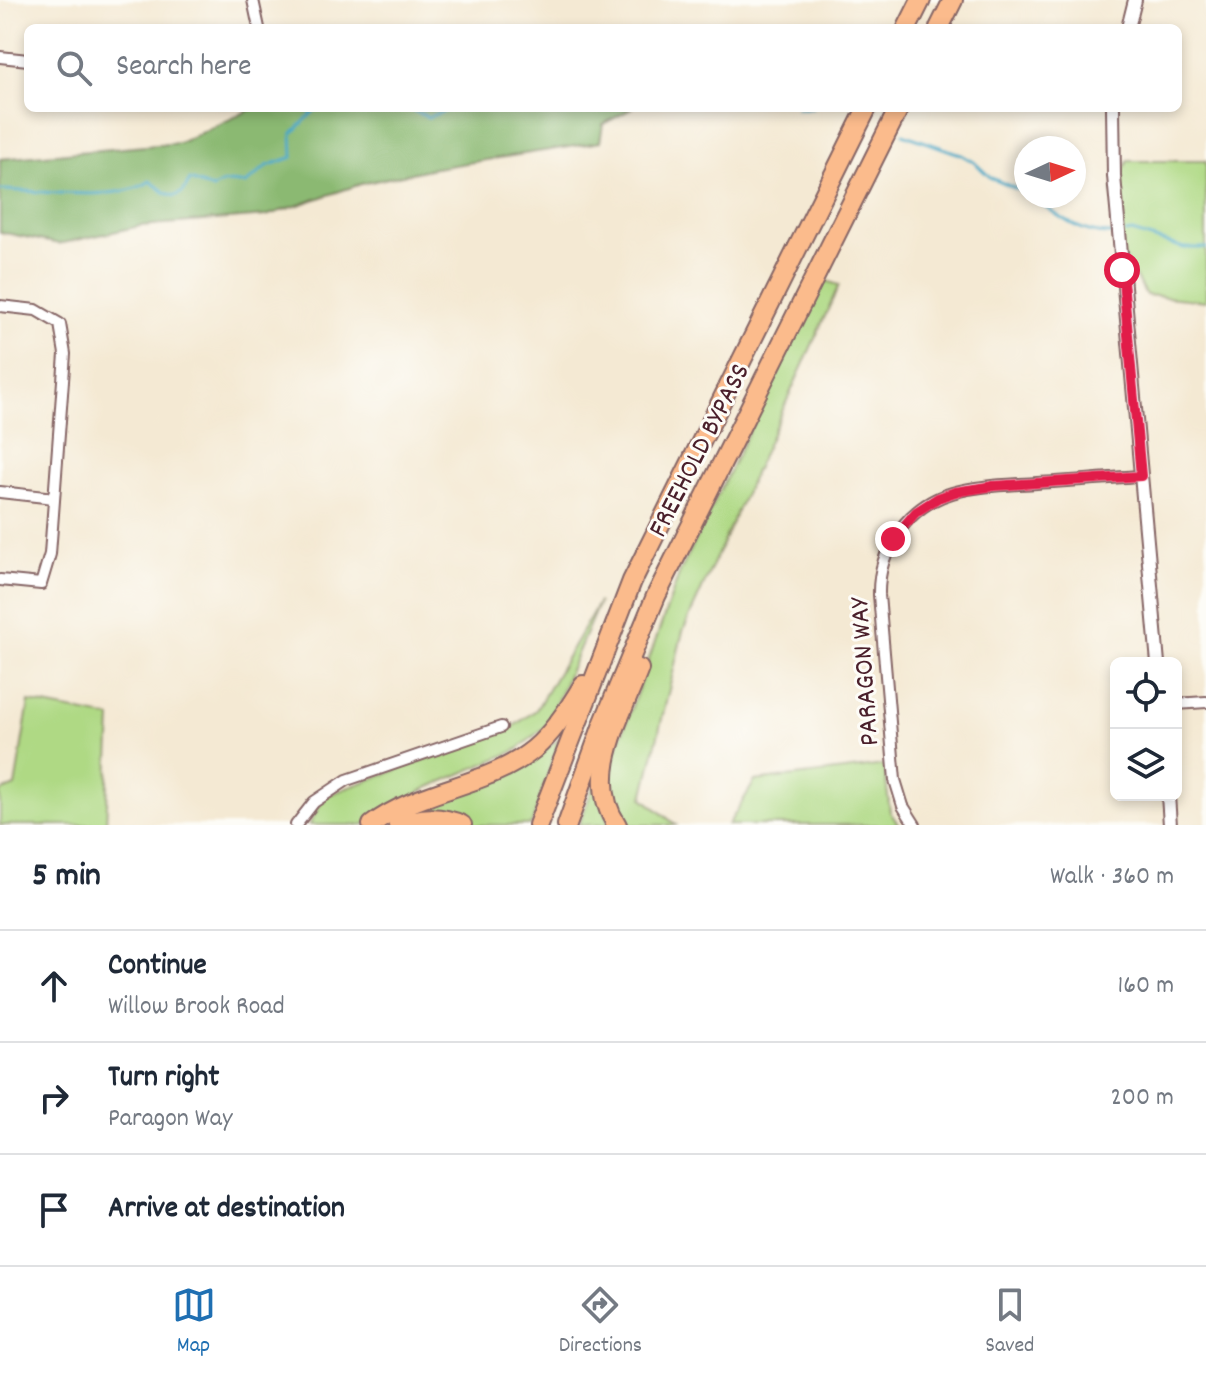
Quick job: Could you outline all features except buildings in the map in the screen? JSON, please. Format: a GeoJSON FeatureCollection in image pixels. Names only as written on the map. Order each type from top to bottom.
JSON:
{"type":"FeatureCollection","features":[{"type":"Feature","properties":{"kind":"highway"},"geometry":{"type":"LineString","coordinates":[[909,24],[921,0]]}},
{"type":"Feature","properties":{"kind":"highway"},"geometry":{"type":"LineString","coordinates":[[941,24],[953,0]]}},
{"type":"Feature","properties":{"kind":"highway","name":"FREEHOLD BYPASS"},"geometry":{"type":"LineString","coordinates":[[538,825],[653,534],[865,112]]}},
{"type":"Feature","properties":{"kind":"highway","name":"FREEHOLD BYPASS"},"geometry":{"type":"LineString","coordinates":[[567,825],[656,596],[897,112]]}},
{"type":"Feature","properties":{"kind":"highway"},"geometry":{"type":"LineString","coordinates":[[617,825],[603,795],[604,764],[696,513]]}},
{"type":"Feature","properties":{"kind":"highway"},"geometry":{"type":"LineString","coordinates":[[372,825],[407,805],[503,768],[532,750],[550,733],[605,649]]}},
{"type":"Feature","properties":{"kind":"highway"},"geometry":{"type":"LineString","coordinates":[[398,825],[427,818],[445,819],[462,825]]}},
{"type":"Feature","properties":{"kind":"street"},"geometry":{"type":"LineString","coordinates":[[253,0],[258,24]]}},
{"type":"Feature","properties":{"kind":"street"},"geometry":{"type":"LineString","coordinates":[[1129,24],[1135,0]]}},
{"type":"Feature","properties":{"kind":"street"},"geometry":{"type":"LineString","coordinates":[[0,57],[24,60]]}},
{"type":"Feature","properties":{"kind":"street"},"geometry":{"type":"LineString","coordinates":[[1113,112],[1113,164],[1157,657]]}},
{"type":"Feature","properties":{"kind":"street"},"geometry":{"type":"LineString","coordinates":[[0,306],[36,310],[60,324],[65,354],[50,554],[41,584],[0,580]]}},
{"type":"Feature","properties":{"kind":"street","name":"PARAGON WAY"},"geometry":{"type":"LineString","coordinates":[[915,825],[903,806],[895,780],[879,595],[881,572],[893,539],[916,512],[938,498],[955,492],[993,486],[1141,476]]}},
{"type":"Feature","properties":{"kind":"street"},"geometry":{"type":"LineString","coordinates":[[0,492],[54,498]]}},
{"type":"Feature","properties":{"kind":"street"},"geometry":{"type":"LineString","coordinates":[[1182,704],[1206,702]]}},
{"type":"Feature","properties":{"kind":"street"},"geometry":{"type":"LineString","coordinates":[[296,825],[322,795],[347,780],[501,727]]}},
{"type":"Feature","properties":{"kind":"street"},"geometry":{"type":"LineString","coordinates":[[1168,801],[1170,825]]}},
{"type":"Feature","properties":{"kind":"green space"},"geometry":{"type":"Polygon","coordinates":[[[245,112],[626,112],[603,124],[600,142],[429,169],[361,184],[266,216],[140,226],[59,244],[0,232],[0,159],[179,143],[245,112]]]}},
{"type":"Feature","properties":{"kind":"green space"},"geometry":{"type":"Polygon","coordinates":[[[1128,161],[1206,161],[1206,301],[1146,295],[1119,249],[1112,190],[1128,161]]]}},
{"type":"Feature","properties":{"kind":"green space"},"geometry":{"type":"Polygon","coordinates":[[[823,280],[839,285],[683,631],[643,798],[676,825],[626,825],[611,801],[609,771],[680,572],[823,280]]]}},
{"type":"Feature","properties":{"kind":"green space"},"geometry":{"type":"Polygon","coordinates":[[[599,602],[547,725],[517,750],[427,788],[363,825],[309,825],[325,796],[511,728],[536,710],[599,602]]]}},
{"type":"Feature","properties":{"kind":"green space"},"geometry":{"type":"Polygon","coordinates":[[[29,702],[111,718],[106,825],[0,825],[0,792],[15,786],[29,702]]]}},
{"type":"Feature","properties":{"kind":"green space"},"geometry":{"type":"Polygon","coordinates":[[[560,738],[531,825],[473,825],[454,813],[422,805],[529,762],[560,738]]]}},
{"type":"Feature","properties":{"kind":"green space"},"geometry":{"type":"Polygon","coordinates":[[[884,765],[890,812],[899,825],[728,825],[755,781],[884,765]]]}},
{"type":"Feature","properties":{"kind":"green space"},"geometry":{"type":"Polygon","coordinates":[[[596,779],[609,825],[579,825],[596,779]]]}},
{"type":"Feature","properties":{"kind":"waterway"},"geometry":{"type":"LineString","coordinates":[[0,190],[100,194],[137,188],[150,181],[175,196],[183,192],[190,180],[213,189],[224,183],[246,184],[267,166],[293,157],[292,134],[313,112]]}},
{"type":"Feature","properties":{"kind":"waterway"},"geometry":{"type":"LineString","coordinates":[[416,112],[428,117],[442,112]]}},
{"type":"Feature","properties":{"kind":"waterway"},"geometry":{"type":"LineString","coordinates":[[903,134],[960,154],[991,178],[1014,188]]}},
{"type":"Feature","properties":{"kind":"waterway"},"geometry":{"type":"LineString","coordinates":[[1048,208],[1079,228],[1113,234]]}},
{"type":"Feature","properties":{"kind":"waterway"},"geometry":{"type":"LineString","coordinates":[[1126,233],[1132,232],[1184,248],[1206,248]]}},
{"type":"Feature","properties":{"kind":"route"},"geometry":{"type":"LineString","coordinates":[[893,539],[916,512],[938,498],[955,492],[993,486],[1141,476],[1122,270]]}}]}
